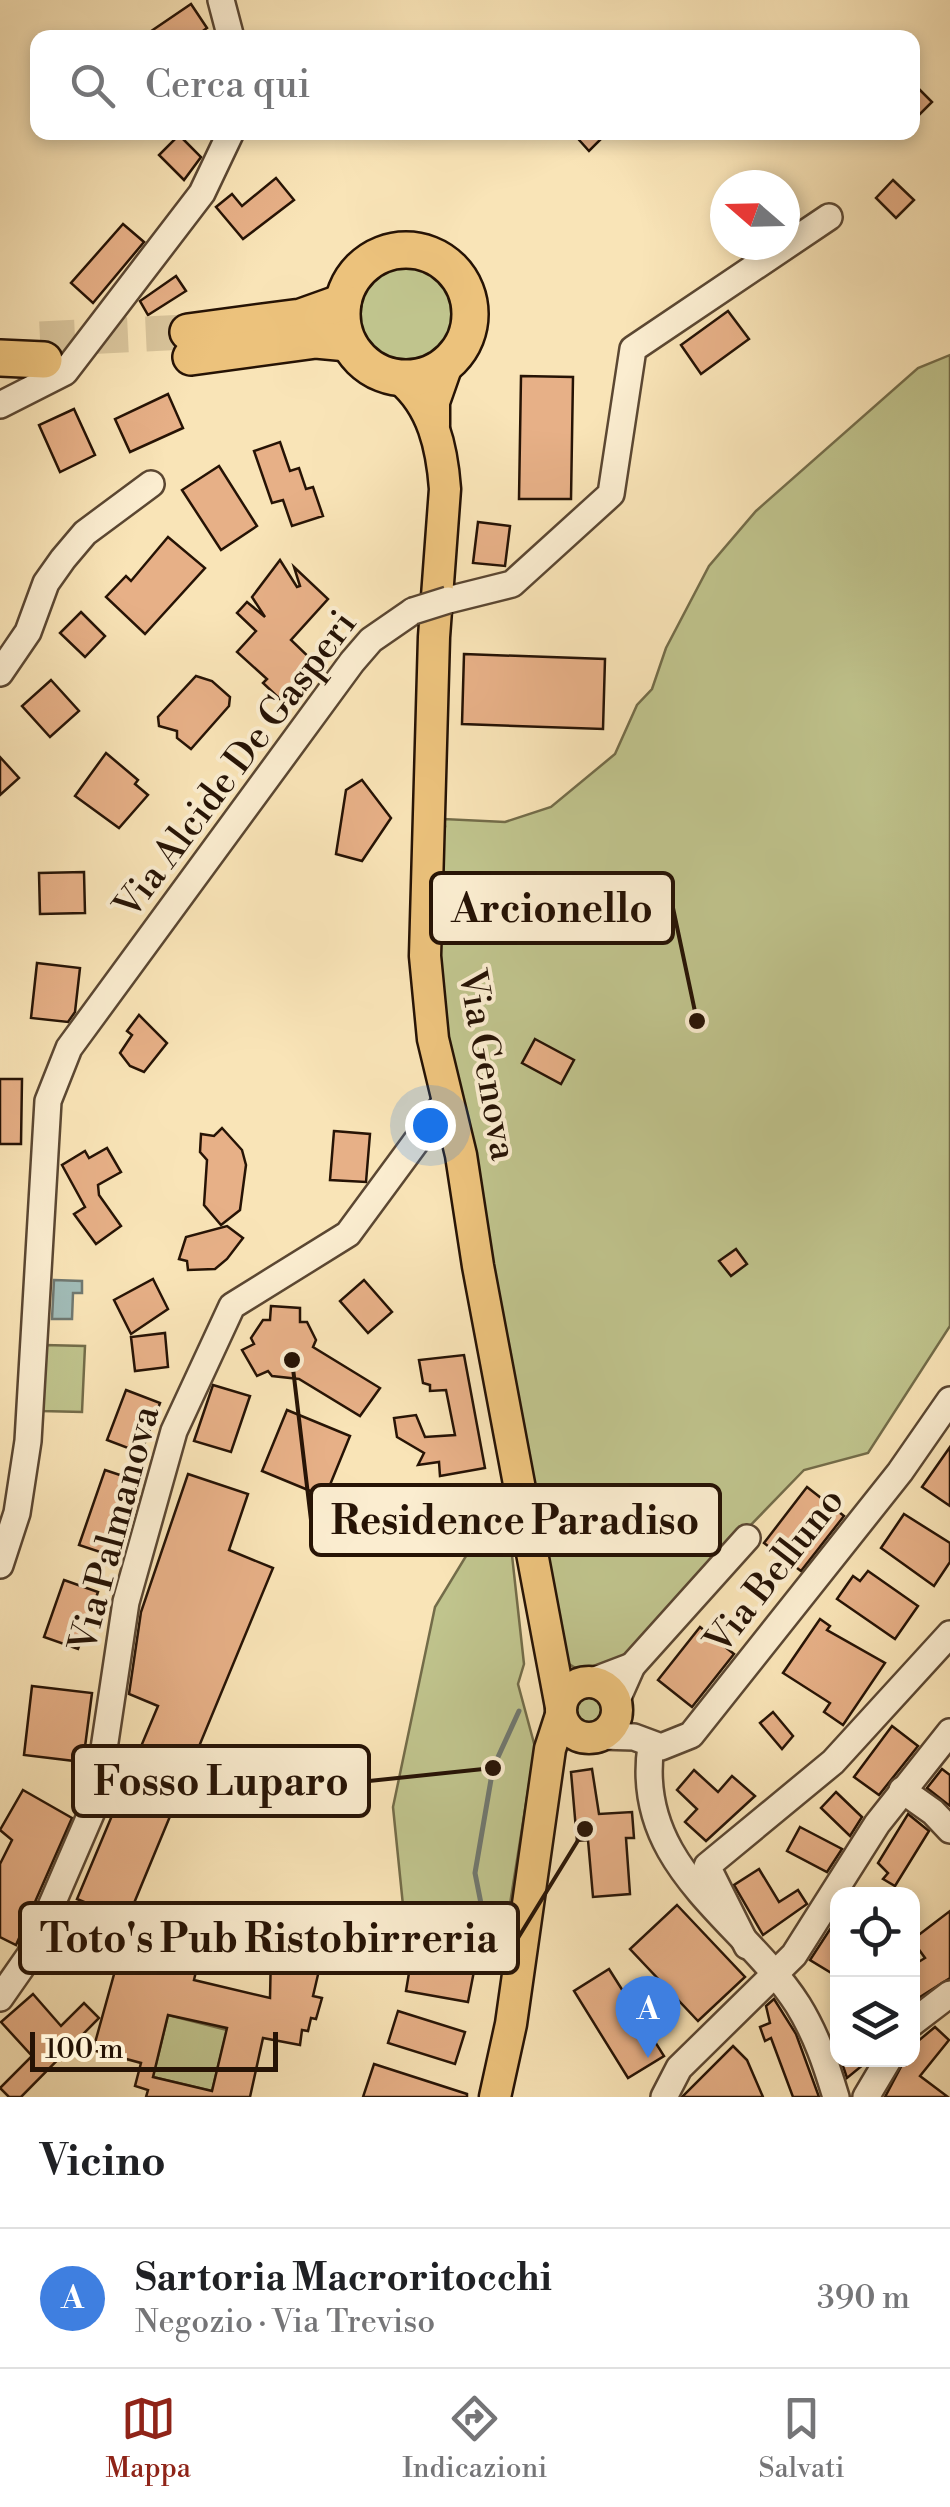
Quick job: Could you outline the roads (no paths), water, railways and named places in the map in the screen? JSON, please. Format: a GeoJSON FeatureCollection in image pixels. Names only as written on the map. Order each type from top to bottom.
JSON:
{"type":"FeatureCollection","features":[{"type":"Feature","properties":{"kind":"highway","name":"Via Genova"},"geometry":{"type":"LineString","coordinates":[[342,302],[360,268],[376,257],[412,250],[448,264],[468,296],[471,314],[468,334],[447,365]]}},
{"type":"Feature","properties":{"kind":"highway"},"geometry":{"type":"LineString","coordinates":[[342,302],[348,344],[316,340],[190,345],[301,317],[342,302]]}},
{"type":"Feature","properties":{"kind":"highway"},"geometry":{"type":"LineString","coordinates":[[0,339],[42,350],[0,358]]}},
{"type":"Feature","properties":{"kind":"highway","name":"Via Genova"},"geometry":{"type":"LineString","coordinates":[[348,344],[370,368],[400,379]]}},
{"type":"Feature","properties":{"kind":"highway"},"geometry":{"type":"LineString","coordinates":[[400,379],[425,376],[447,365]]}},
{"type":"Feature","properties":{"kind":"main road","name":"Via Genova"},"geometry":{"type":"LineString","coordinates":[[447,365],[434,402],[444,489],[434,638],[424,956],[433,1039],[462,1155],[478,1266],[550,1651],[574,1723]]}},
{"type":"Feature","properties":{"kind":"main road","name":"Via Genova"},"geometry":{"type":"LineString","coordinates":[[400,379],[424,404],[434,428]]}},
{"type":"Feature","properties":{"kind":"main road"},"geometry":{"type":"LineString","coordinates":[[550,1651],[586,1682],[609,1690],[616,1705],[613,1725],[574,1723]]}},
{"type":"Feature","properties":{"kind":"main road"},"geometry":{"type":"LineString","coordinates":[[495,2097],[510,2024],[544,1781],[574,1723],[568,1691],[586,1682]]}},
{"type":"Feature","properties":{"kind":"street"},"geometry":{"type":"LineString","coordinates":[[221,0],[229,30]]}},
{"type":"Feature","properties":{"kind":"street"},"geometry":{"type":"LineString","coordinates":[[0,405],[65,372],[202,192],[226,140]]}},
{"type":"Feature","properties":{"kind":"street","name":"Via Alcide De Gasperi"},"geometry":{"type":"LineString","coordinates":[[0,1566],[17,1513],[28,1442],[48,1101],[69,1048],[371,640],[414,611],[512,584],[611,494],[632,349],[828,217]]}},
{"type":"Feature","properties":{"kind":"street"},"geometry":{"type":"LineString","coordinates":[[0,673],[28,632],[46,583],[63,558],[86,533],[151,484]]}},
{"type":"Feature","properties":{"kind":"street","name":"Via Palmanova"},"geometry":{"type":"LineString","coordinates":[[0,1998],[30,1955],[96,1802],[126,1602],[174,1430],[232,1306],[348,1234],[446,1101]]}},
{"type":"Feature","properties":{"kind":"street","name":"Via Belluno"},"geometry":{"type":"LineString","coordinates":[[574,1723],[642,1742],[672,1745],[690,1736],[866,1515],[950,1400]]}},
{"type":"Feature","properties":{"kind":"street"},"geometry":{"type":"LineString","coordinates":[[748,1538],[632,1666],[616,1705],[642,1742],[647,1791],[656,1819],[687,1882],[796,2002],[819,2041],[836,2097]]}},
{"type":"Feature","properties":{"kind":"street"},"geometry":{"type":"LineString","coordinates":[[747,1946],[707,1866],[834,1762],[950,1634]]}},
{"type":"Feature","properties":{"kind":"street"},"geometry":{"type":"LineString","coordinates":[[586,1682],[632,1666]]}},
{"type":"Feature","properties":{"kind":"street"},"geometry":{"type":"LineString","coordinates":[[664,2097],[679,2068],[794,1955],[902,1790],[950,1732]]}},
{"type":"Feature","properties":{"kind":"street"},"geometry":{"type":"LineString","coordinates":[[902,1790],[950,1830]]}},
{"type":"Feature","properties":{"kind":"street"},"geometry":{"type":"LineString","coordinates":[[920,2016],[950,1994]]}},
{"type":"Feature","properties":{"kind":"street"},"geometry":{"type":"LineString","coordinates":[[866,2097],[884,2067]]}},
{"type":"Feature","properties":{"kind":"water"},"geometry":{"type":"Polygon","coordinates":[[[54,1280],[82,1281],[82,1293],[73,1293],[72,1319],[52,1319],[54,1280]]]}},
{"type":"Feature","properties":{"kind":"waterway"},"geometry":{"type":"LineString","coordinates":[[486,1929],[475,1873],[493,1768],[519,1711]]}},
{"type":"Feature","properties":{"kind":"tunnel"},"geometry":{"type":"LineString","coordinates":[[40,339],[188,332]]}},
{"type":"Feature","properties":{"kind":"place","name":"Arcionello"},"geometry":{"type":"Point","coordinates":[697,1021]}},
{"type":"Feature","properties":{"kind":"place","name":"Residence Paradiso"},"geometry":{"type":"Point","coordinates":[292,1360]}},
{"type":"Feature","properties":{"kind":"place","name":"Fosso Luparo"},"geometry":{"type":"Point","coordinates":[493,1768]}},
{"type":"Feature","properties":{"kind":"place","name":"Toto's Pub Ristobirreria"},"geometry":{"type":"Point","coordinates":[585,1829]}},
{"type":"Feature","properties":{"kind":"place","name":"Sartoria Macroritocchi"},"geometry":{"type":"Point","coordinates":[648,2058]}}]}
